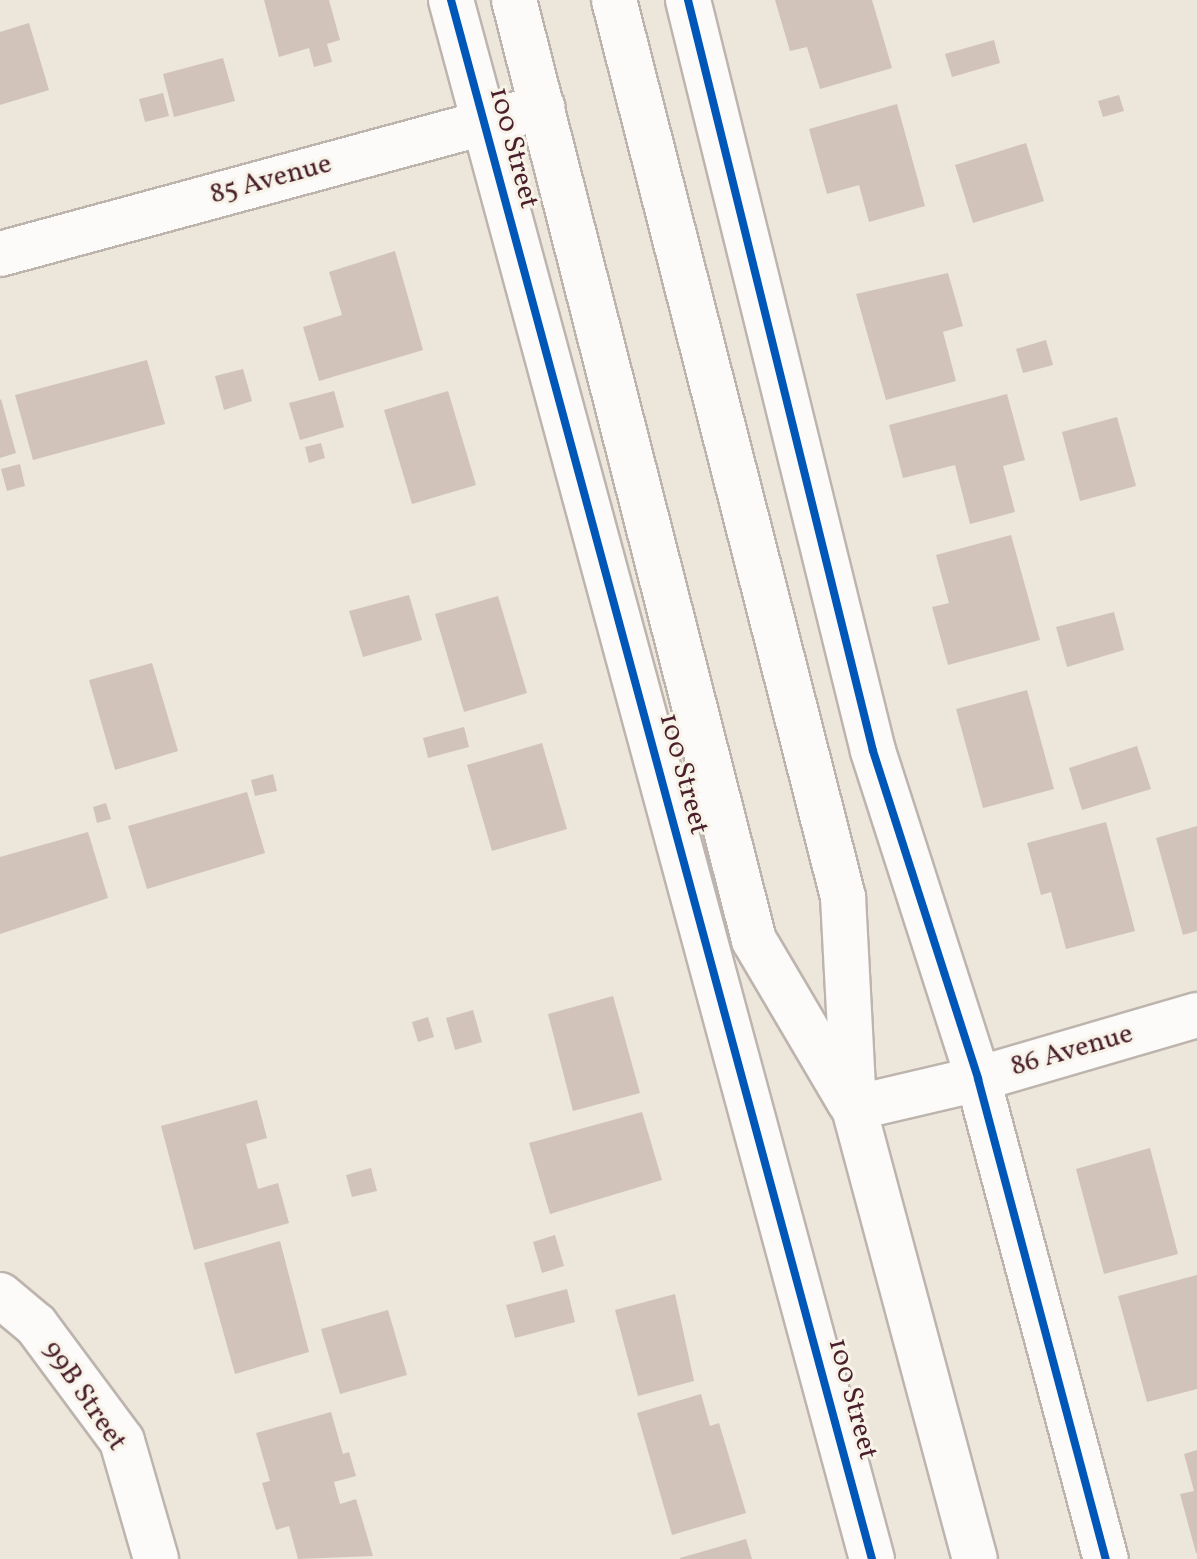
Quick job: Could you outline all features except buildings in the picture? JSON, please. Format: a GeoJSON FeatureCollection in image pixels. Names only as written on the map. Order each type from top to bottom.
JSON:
{"type":"FeatureCollection","features":[{"type":"Feature","properties":{"kind":"street","name":"100 Street"},"geometry":{"type":"LineString","coordinates":[[451,0],[872,1559]]}},
{"type":"Feature","properties":{"kind":"street","name":"100 Street"},"geometry":{"type":"LineString","coordinates":[[514,0],[754,940],[854,1108]]}},
{"type":"Feature","properties":{"kind":"street","name":"100 Street"},"geometry":{"type":"LineString","coordinates":[[614,0],[843,897],[854,1108],[975,1559]]}},
{"type":"Feature","properties":{"kind":"street"},"geometry":{"type":"LineString","coordinates":[[688,0],[873,751],[978,1079],[1106,1559]]}},
{"type":"Feature","properties":{"kind":"street","name":"85 Avenue"},"geometry":{"type":"LineString","coordinates":[[0,254],[542,107]]}},
{"type":"Feature","properties":{"kind":"street","name":"86 Avenue"},"geometry":{"type":"LineString","coordinates":[[854,1108],[978,1079],[1197,1015]]}},
{"type":"Feature","properties":{"kind":"street","name":"99B Street"},"geometry":{"type":"LineString","coordinates":[[0,1295],[36,1325],[122,1441],[156,1559]]}},
{"type":"Feature","properties":{"kind":"cycle path"},"geometry":{"type":"LineString","coordinates":[[451,0],[872,1559]]}},
{"type":"Feature","properties":{"kind":"cycle path"},"geometry":{"type":"LineString","coordinates":[[688,0],[873,751],[978,1079],[1106,1559]]}}]}
